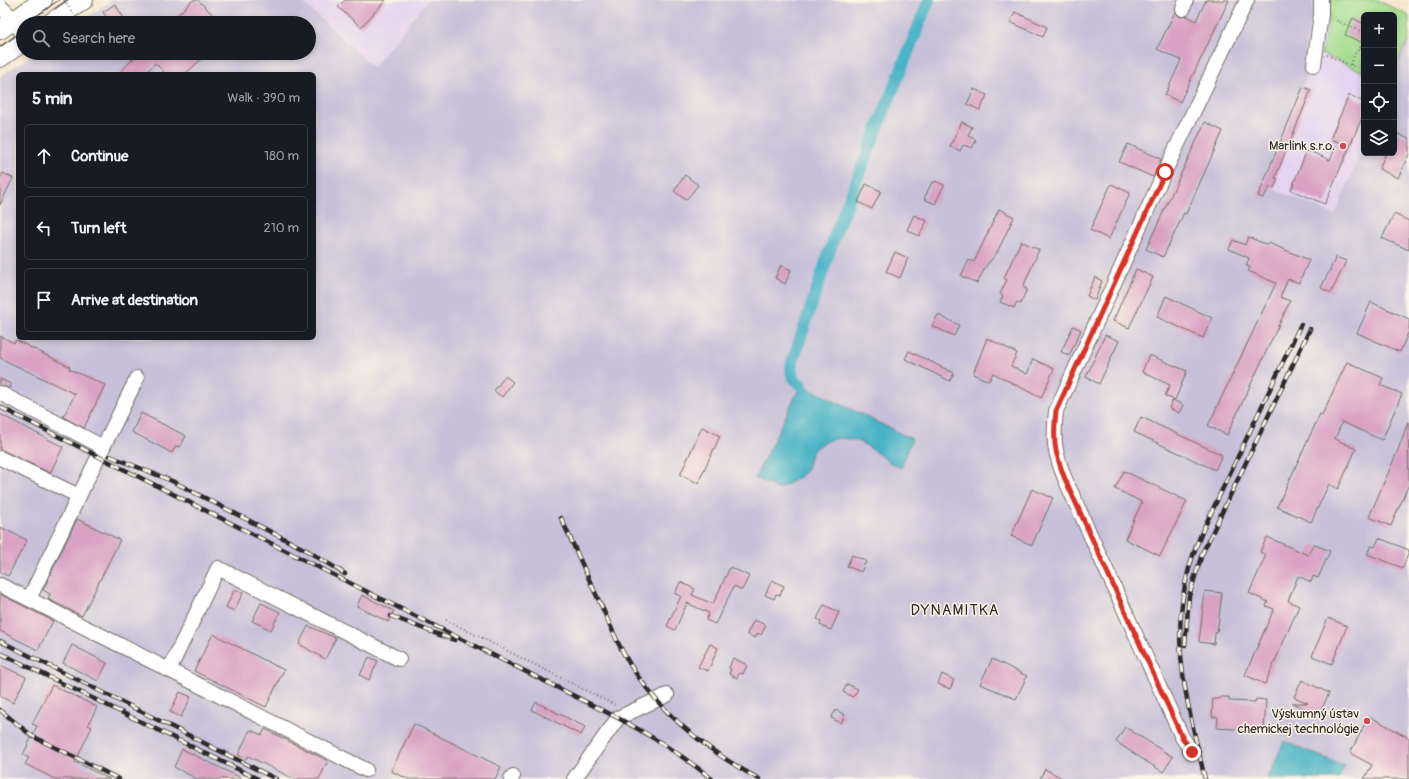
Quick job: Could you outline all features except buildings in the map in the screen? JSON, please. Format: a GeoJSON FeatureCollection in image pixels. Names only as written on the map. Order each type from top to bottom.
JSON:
{"type":"FeatureCollection","features":[{"type":"Feature","properties":{"kind":"main road"},"geometry":{"type":"LineString","coordinates":[[25,16],[43,0]]}},
{"type":"Feature","properties":{"kind":"main road"},"geometry":{"type":"LineString","coordinates":[[60,16],[84,0]]}},
{"type":"Feature","properties":{"kind":"main road"},"geometry":{"type":"LineString","coordinates":[[0,58],[16,47]]}},
{"type":"Feature","properties":{"kind":"lane"},"geometry":{"type":"LineString","coordinates":[[1192,752],[1182,737],[1172,716],[1065,479],[1056,456],[1054,429],[1056,411],[1062,397],[1168,165],[1247,0]]}},
{"type":"Feature","properties":{"kind":"lane"},"geometry":{"type":"LineString","coordinates":[[1314,65],[1321,14],[1321,0]]}},
{"type":"Feature","properties":{"kind":"lane"},"geometry":{"type":"LineString","coordinates":[[0,6],[12,28]]}},
{"type":"Feature","properties":{"kind":"lane"},"geometry":{"type":"LineString","coordinates":[[29,599],[137,378]]}},
{"type":"Feature","properties":{"kind":"lane"},"geometry":{"type":"LineString","coordinates":[[0,393],[103,447]]}},
{"type":"Feature","properties":{"kind":"lane"},"geometry":{"type":"LineString","coordinates":[[0,458],[79,496]]}},
{"type":"Feature","properties":{"kind":"lane"},"geometry":{"type":"LineString","coordinates":[[169,670],[218,568],[399,659]]}},
{"type":"Feature","properties":{"kind":"lane"},"geometry":{"type":"LineString","coordinates":[[0,585],[366,770]]}},
{"type":"Feature","properties":{"kind":"lane"},"geometry":{"type":"LineString","coordinates":[[574,779],[618,718],[667,695]]}},
{"type":"Feature","properties":{"kind":"path"},"geometry":{"type":"LineString","coordinates":[[64,0],[75,16]]}},
{"type":"Feature","properties":{"kind":"path"},"geometry":{"type":"LineString","coordinates":[[1328,17],[1361,32]]}},
{"type":"Feature","properties":{"kind":"path"},"geometry":{"type":"LineString","coordinates":[[1351,66],[1354,55],[1361,47]]}},
{"type":"Feature","properties":{"kind":"path"},"geometry":{"type":"LineString","coordinates":[[1326,55],[1361,70]]}},
{"type":"Feature","properties":{"kind":"path"},"geometry":{"type":"LineString","coordinates":[[446,620],[629,712]]}},
{"type":"Feature","properties":{"kind":"shaded area"},"geometry":{"type":"Polygon","coordinates":[[[112,0],[301,0],[373,67],[428,0],[1313,0],[1313,12],[1305,49],[1308,72],[1262,184],[1335,215],[1361,152],[1361,156],[1397,156],[1397,65],[1409,38],[1409,779],[0,779],[0,77],[25,60],[316,60],[316,16],[89,16],[112,0]]]}},
{"type":"Feature","properties":{"kind":"shaded area"},"geometry":{"type":"Polygon","coordinates":[[[301,0],[428,0],[373,67],[301,0]]]}},
{"type":"Feature","properties":{"kind":"shaded area"},"geometry":{"type":"Polygon","coordinates":[[[1313,0],[1377,0],[1409,16],[1409,38],[1397,65],[1397,12],[1361,12],[1361,152],[1335,215],[1262,184],[1308,72],[1305,49],[1313,12],[1313,0]]]}},
{"type":"Feature","properties":{"kind":"green space"},"geometry":{"type":"Polygon","coordinates":[[[1329,0],[1377,0],[1409,16],[1409,38],[1397,65],[1397,12],[1361,12],[1361,71],[1321,54],[1329,19],[1329,0]]]}},
{"type":"Feature","properties":{"kind":"water"},"geometry":{"type":"Polygon","coordinates":[[[801,385],[912,439],[901,468],[862,443],[855,440],[842,438],[829,440],[822,443],[812,452],[806,470],[793,481],[778,489],[755,478],[801,385]]]}},
{"type":"Feature","properties":{"kind":"water"},"geometry":{"type":"Polygon","coordinates":[[[1284,741],[1344,766],[1339,779],[1268,779],[1284,741]]]}},
{"type":"Feature","properties":{"kind":"waterway"},"geometry":{"type":"LineString","coordinates":[[801,385],[792,376],[792,363],[837,229],[929,0]]}},
{"type":"Feature","properties":{"kind":"tram line"},"geometry":{"type":"LineString","coordinates":[[36,16],[59,0]]}},
{"type":"Feature","properties":{"kind":"tram line"},"geometry":{"type":"LineString","coordinates":[[55,9],[68,0]]}},
{"type":"Feature","properties":{"kind":"tram line"},"geometry":{"type":"LineString","coordinates":[[0,47],[16,36]]}},
{"type":"Feature","properties":{"kind":"railway"},"geometry":{"type":"LineString","coordinates":[[1205,779],[1190,715],[1181,655],[1180,626],[1183,595],[1190,564],[1202,532],[1301,324]]}},
{"type":"Feature","properties":{"kind":"railway"},"geometry":{"type":"LineString","coordinates":[[1185,645],[1189,596],[1202,554],[1310,329]]}},
{"type":"Feature","properties":{"kind":"railway"},"geometry":{"type":"LineString","coordinates":[[0,407],[618,718],[666,746],[712,779]]}},
{"type":"Feature","properties":{"kind":"railway"},"geometry":{"type":"LineString","coordinates":[[110,456],[172,481],[306,550],[345,574]]}},
{"type":"Feature","properties":{"kind":"railway"},"geometry":{"type":"LineString","coordinates":[[561,518],[622,650],[637,675],[649,691],[677,721],[708,747],[759,779]]}},
{"type":"Feature","properties":{"kind":"railway"},"geometry":{"type":"LineString","coordinates":[[391,616],[455,640]]}},
{"type":"Feature","properties":{"kind":"railway"},"geometry":{"type":"LineString","coordinates":[[0,641],[276,779]]}},
{"type":"Feature","properties":{"kind":"railway"},"geometry":{"type":"LineString","coordinates":[[0,653],[258,779]]}},
{"type":"Feature","properties":{"kind":"railway"},"geometry":{"type":"LineString","coordinates":[[0,710],[32,736],[119,779]]}},
{"type":"Feature","properties":{"kind":"place","name":"Marlink s.r.o."},"geometry":{"type":"Point","coordinates":[1343,146]}},
{"type":"Feature","properties":{"kind":"place","name":"Výskumný ústav chemickej technológie"},"geometry":{"type":"Point","coordinates":[1367,721]}},
{"type":"Feature","properties":{"kind":"district","name":"DYNAMITKA"},"geometry":{"type":"Point","coordinates":[955,610]}},
{"type":"Feature","properties":{"kind":"route"},"geometry":{"type":"LineString","coordinates":[[1165,172],[1056,411],[1054,435],[1056,456],[1065,479],[1145,658],[1182,737],[1192,752]]}}]}
